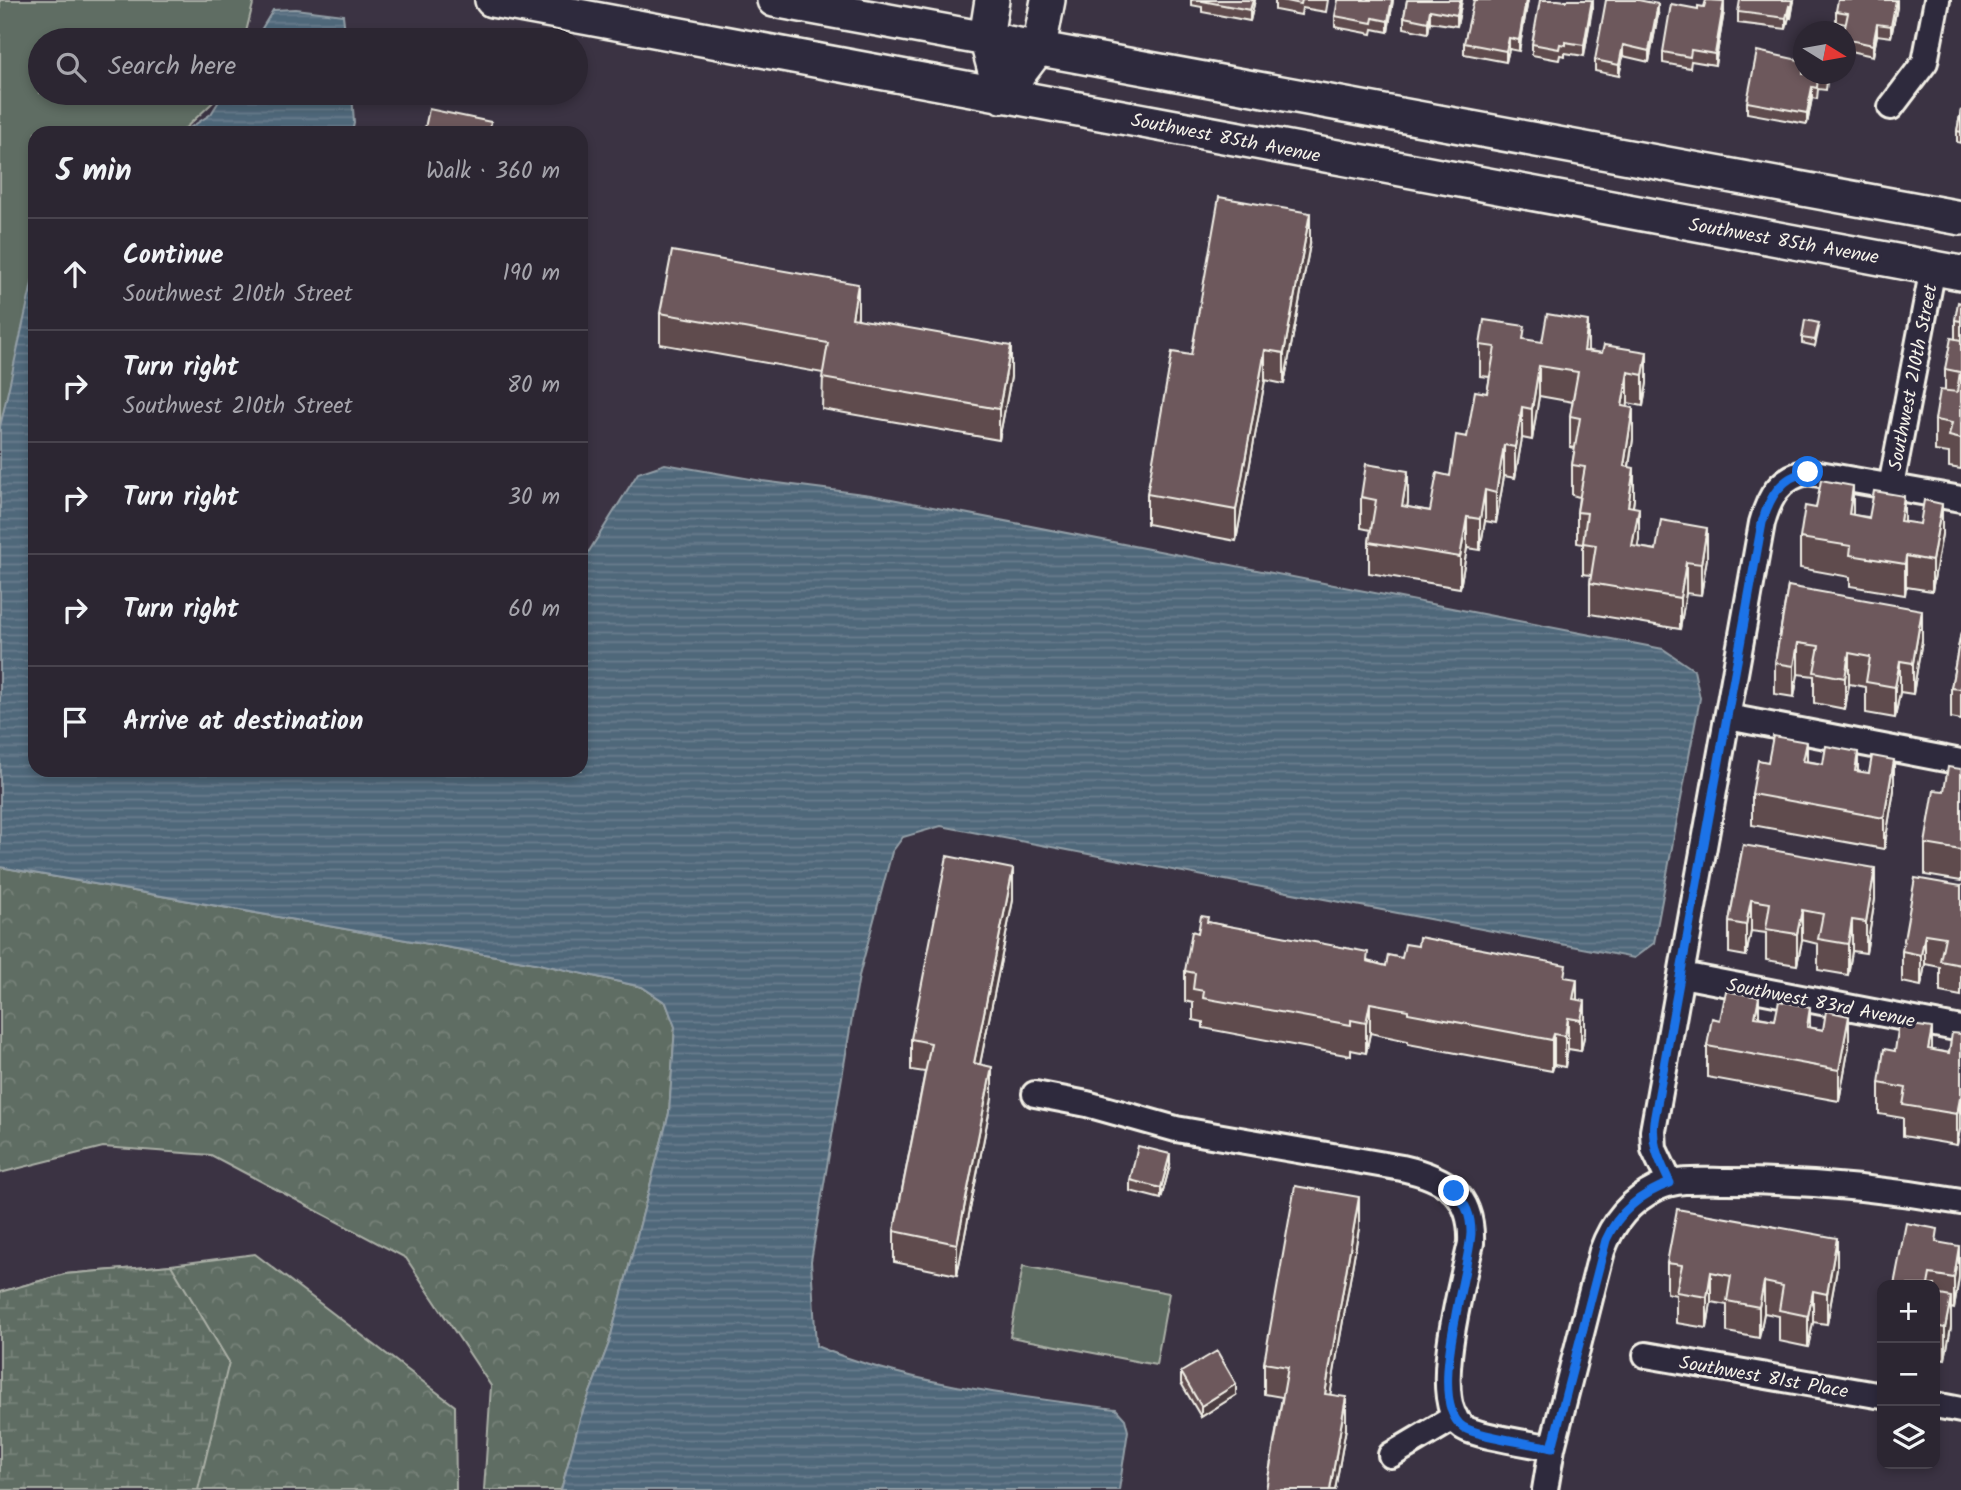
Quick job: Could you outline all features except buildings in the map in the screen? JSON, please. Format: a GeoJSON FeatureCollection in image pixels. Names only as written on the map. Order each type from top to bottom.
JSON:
{"type":"FeatureCollection","features":[{"type":"Feature","properties":{"kind":"street","name":"Southwest 85th Avenue"},"geometry":{"type":"LineString","coordinates":[[492,0],[1947,270]]}},
{"type":"Feature","properties":{"kind":"street"},"geometry":{"type":"LineString","coordinates":[[774,0],[1961,218]]}},
{"type":"Feature","properties":{"kind":"street"},"geometry":{"type":"LineString","coordinates":[[992,0],[986,38],[1002,96]]}},
{"type":"Feature","properties":{"kind":"street"},"geometry":{"type":"LineString","coordinates":[[1002,96],[1039,47],[1048,0]]}},
{"type":"Feature","properties":{"kind":"street"},"geometry":{"type":"LineString","coordinates":[[1891,107],[1925,62],[1937,0]]}},
{"type":"Feature","properties":{"kind":"street","name":"Southwest 210th Street"},"geometry":{"type":"LineString","coordinates":[[1891,486],[1947,270]]}},
{"type":"Feature","properties":{"kind":"street"},"geometry":{"type":"LineString","coordinates":[[1670,1183],[1654,1149],[1652,1137],[1762,523],[1773,496],[1784,481],[1797,474],[1816,472],[1961,499]]}},
{"type":"Feature","properties":{"kind":"street"},"geometry":{"type":"LineString","coordinates":[[1728,717],[1961,762]]}},
{"type":"Feature","properties":{"kind":"street","name":"Southwest 83rd Avenue"},"geometry":{"type":"LineString","coordinates":[[1682,975],[1961,1029]]}},
{"type":"Feature","properties":{"kind":"street"},"geometry":{"type":"LineString","coordinates":[[1035,1094],[1087,1104],[1152,1124],[1402,1168],[1442,1181],[1465,1203],[1471,1223],[1471,1243],[1447,1367],[1448,1398],[1455,1418],[1471,1431],[1552,1448]]}},
{"type":"Feature","properties":{"kind":"street"},"geometry":{"type":"LineString","coordinates":[[1545,1490],[1552,1448],[1606,1240],[1625,1210],[1645,1195],[1670,1183],[1744,1181],[1837,1184],[1961,1202]]}},
{"type":"Feature","properties":{"kind":"street","name":"Southwest 81st Place"},"geometry":{"type":"LineString","coordinates":[[1646,1355],[1877,1395]]}},
{"type":"Feature","properties":{"kind":"street"},"geometry":{"type":"LineString","coordinates":[[1940,1406],[1961,1410]]}},
{"type":"Feature","properties":{"kind":"street"},"geometry":{"type":"LineString","coordinates":[[1391,1455],[1455,1418]]}},
{"type":"Feature","properties":{"kind":"green space"},"geometry":{"type":"Polygon","coordinates":[[[0,0],[254,0],[247,28],[28,28],[28,105],[210,105],[188,126],[28,126],[28,321],[0,439],[0,0]]]}},
{"type":"Feature","properties":{"kind":"green space"},"geometry":{"type":"Polygon","coordinates":[[[0,867],[535,963],[642,987],[666,1003],[675,1026],[669,1113],[609,1343],[580,1419],[561,1490],[484,1490],[491,1386],[406,1258],[211,1155],[103,1147],[0,1173],[0,867]]]}},
{"type":"Feature","properties":{"kind":"green space"},"geometry":{"type":"Polygon","coordinates":[[[255,1254],[455,1406],[456,1490],[0,1490],[0,1292],[65,1274],[171,1265],[255,1254]]]}},
{"type":"Feature","properties":{"kind":"green space"},"geometry":{"type":"Polygon","coordinates":[[[171,1265],[229,1362],[198,1490],[0,1490],[0,1292],[65,1274],[171,1265]]]}},
{"type":"Feature","properties":{"kind":"green space"},"geometry":{"type":"Polygon","coordinates":[[[1023,1266],[1169,1293],[1156,1365],[1010,1337],[1023,1266]]]}},
{"type":"Feature","properties":{"kind":"water"},"geometry":{"type":"Polygon","coordinates":[[[295,9],[343,15],[345,28],[262,28],[273,10],[295,9]]]}},
{"type":"Feature","properties":{"kind":"water"},"geometry":{"type":"Polygon","coordinates":[[[217,105],[353,105],[354,123],[353,126],[193,126],[211,114],[217,105]]]}},
{"type":"Feature","properties":{"kind":"water"},"geometry":{"type":"Polygon","coordinates":[[[28,301],[28,777],[588,777],[588,553],[638,473],[665,464],[762,481],[871,495],[1663,649],[1694,670],[1700,698],[1654,943],[1634,958],[941,826],[903,837],[892,852],[859,976],[811,1261],[816,1346],[926,1380],[1002,1394],[1116,1409],[1125,1419],[1128,1431],[1119,1490],[561,1490],[580,1419],[609,1343],[669,1113],[675,1027],[666,1003],[642,987],[535,963],[0,867],[0,427],[28,301]]]}},
{"type":"Feature","properties":{"kind":"route"},"geometry":{"type":"LineString","coordinates":[[1454,1191],[1465,1203],[1469,1214],[1471,1243],[1447,1367],[1448,1398],[1452,1413],[1464,1428],[1471,1431],[1552,1448],[1606,1240],[1625,1210],[1658,1187],[1670,1183],[1654,1149],[1654,1121],[1762,523],[1773,496],[1784,481],[1790,476],[1808,472]]}}]}
